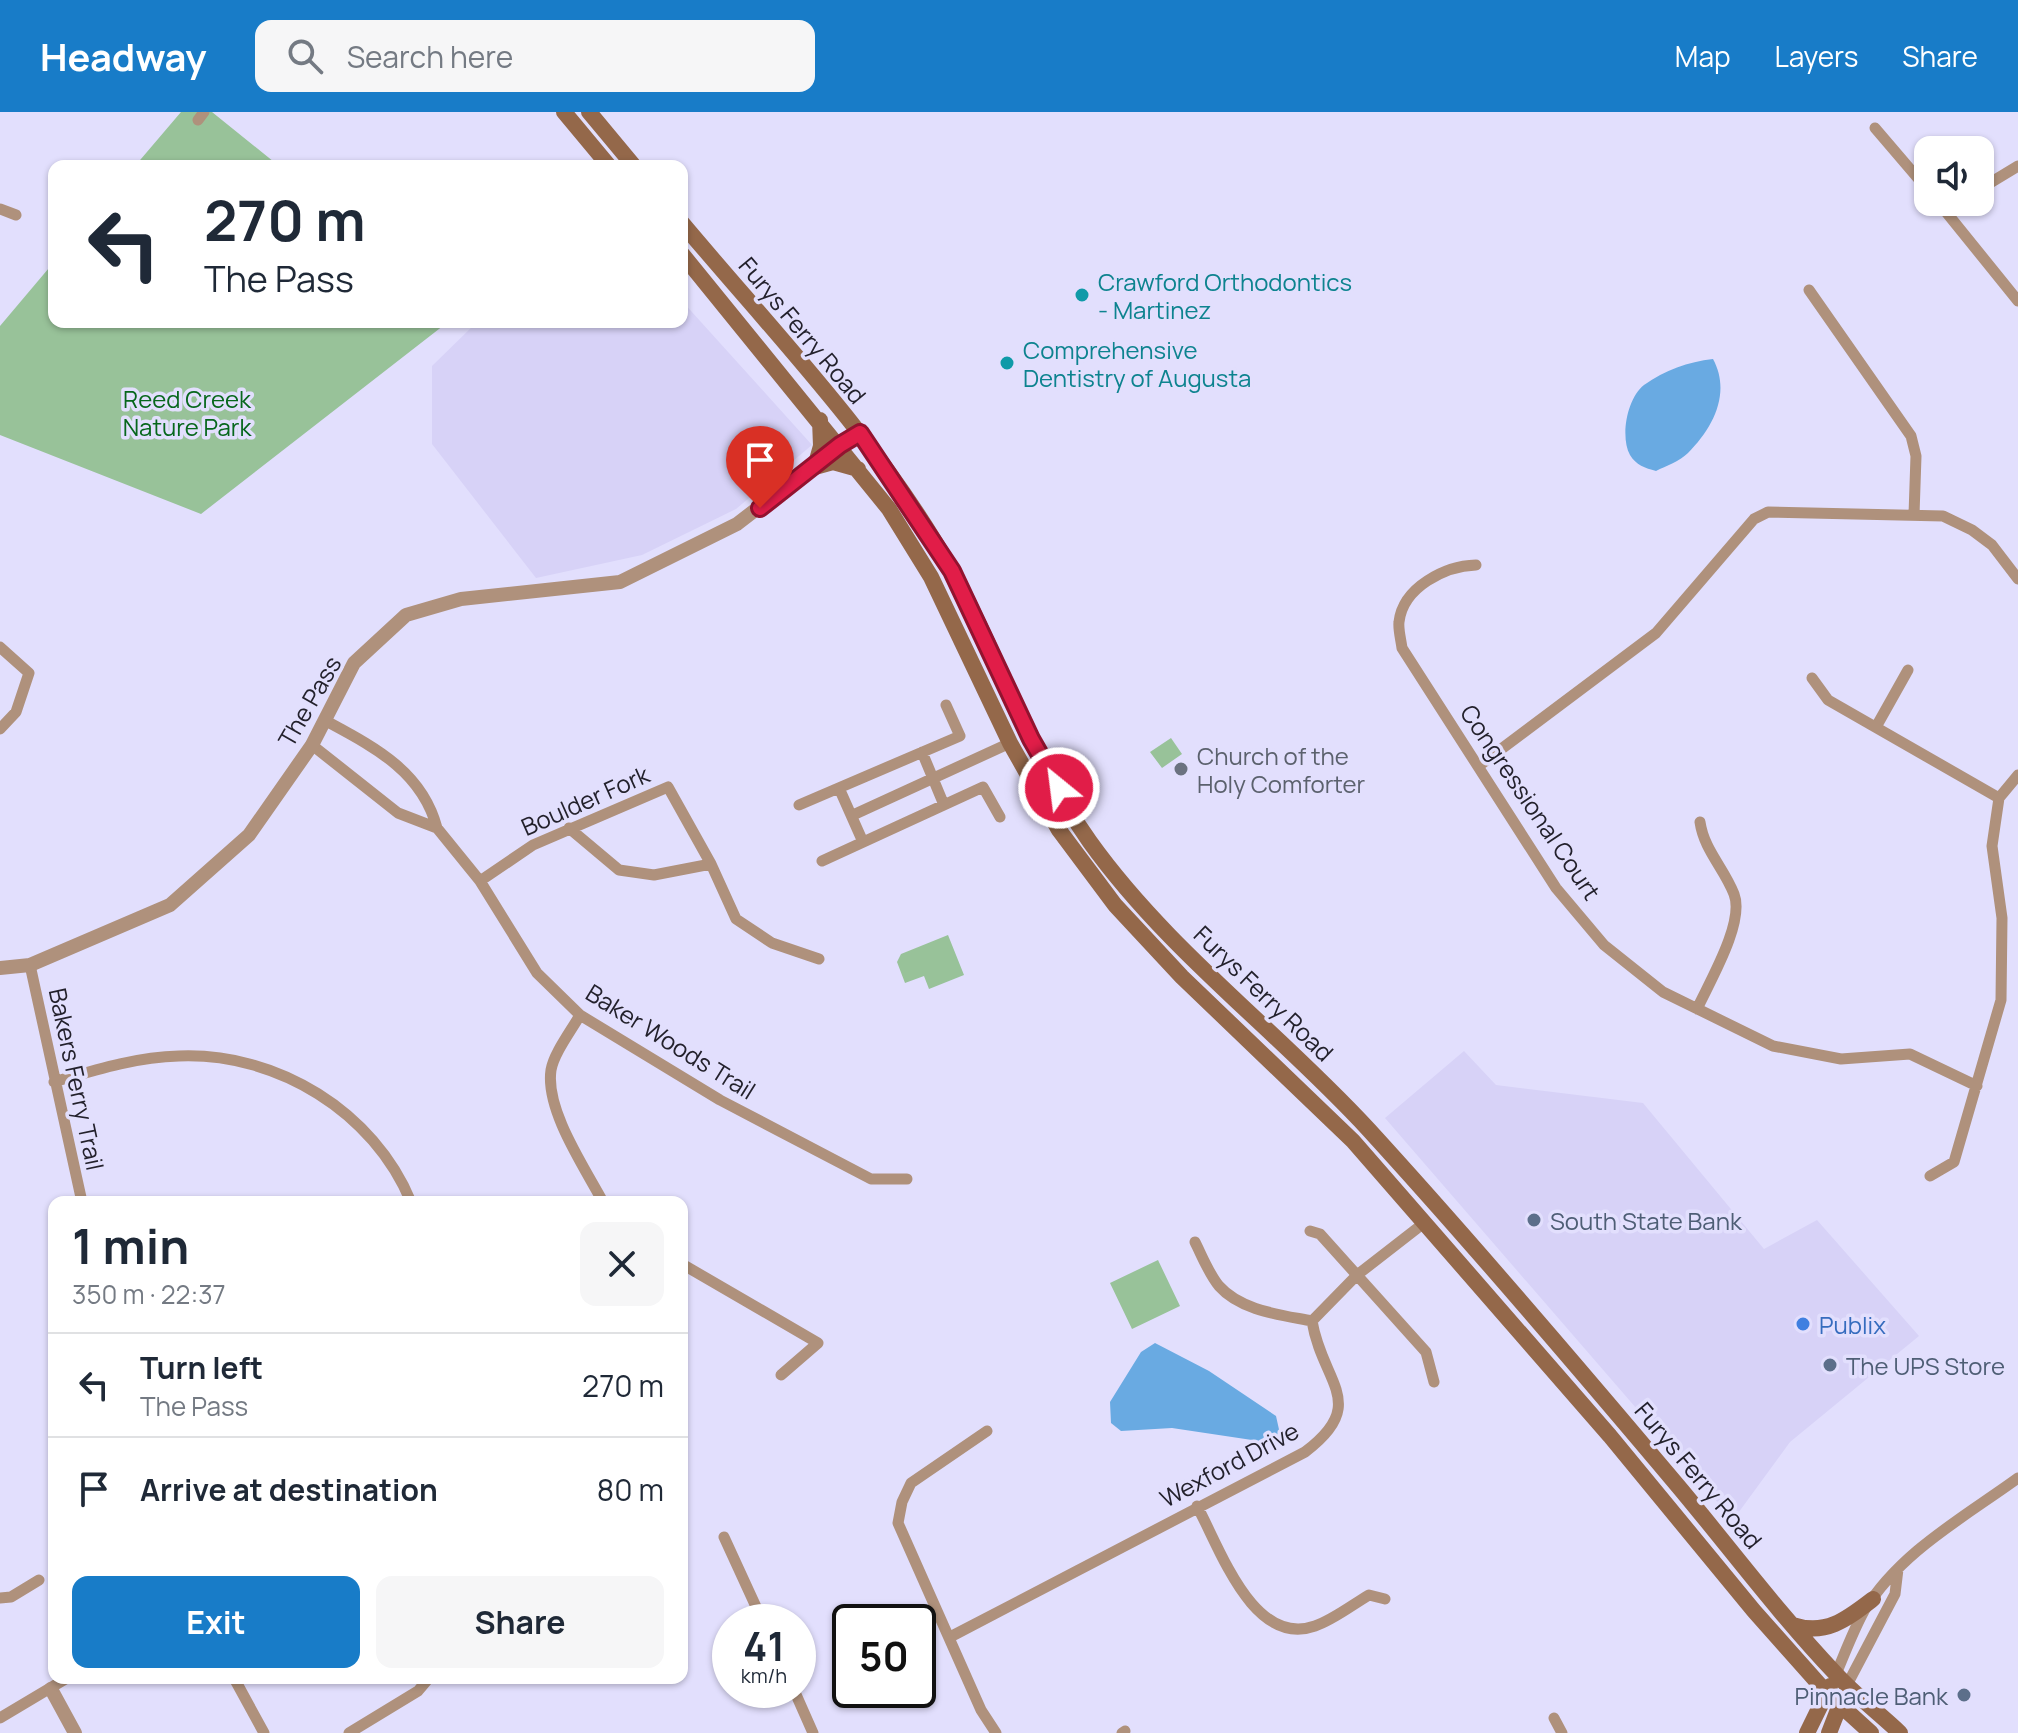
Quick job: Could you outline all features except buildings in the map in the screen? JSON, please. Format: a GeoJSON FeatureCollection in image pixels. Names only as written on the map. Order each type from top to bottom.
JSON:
{"type":"FeatureCollection","features":[{"type":"Feature","properties":{"kind":"main road"},"geometry":{"type":"LineString","coordinates":[[564,112],[604,160]]}},
{"type":"Feature","properties":{"kind":"main road"},"geometry":{"type":"LineString","coordinates":[[589,112],[629,160]]}},
{"type":"Feature","properties":{"kind":"main road","name":"Furys Ferry Road"},"geometry":{"type":"LineString","coordinates":[[688,230],[860,433],[952,571],[1031,739],[1079,824],[1132,895],[1198,965],[1240,1001],[1367,1128],[1578,1367],[1793,1625],[1842,1679],[1900,1733]]}},
{"type":"Feature","properties":{"kind":"main road","name":"Furys Ferry Road"},"geometry":{"type":"LineString","coordinates":[[688,261],[820,420],[889,509],[931,577],[1010,743],[1071,849],[1115,905],[1182,977],[1353,1141],[1610,1436],[1826,1692],[1871,1733]]}},
{"type":"Feature","properties":{"kind":"main road"},"geometry":{"type":"LineString","coordinates":[[815,467],[821,446],[820,420]]}},
{"type":"Feature","properties":{"kind":"main road"},"geometry":{"type":"LineString","coordinates":[[815,467],[833,462],[858,469]]}},
{"type":"Feature","properties":{"kind":"main road"},"geometry":{"type":"LineString","coordinates":[[1793,1625],[1825,1629],[1847,1620],[1873,1599]]}},
{"type":"Feature","properties":{"kind":"main road"},"geometry":{"type":"LineString","coordinates":[[1807,1733],[1826,1692],[1842,1679]]}},
{"type":"Feature","properties":{"kind":"main road"},"geometry":{"type":"LineString","coordinates":[[1829,1733],[1840,1705],[1842,1679]]}},
{"type":"Feature","properties":{"kind":"street"},"geometry":{"type":"LineString","coordinates":[[1875,128],[1914,174]]}},
{"type":"Feature","properties":{"kind":"street"},"geometry":{"type":"LineString","coordinates":[[1994,181],[2018,166]]}},
{"type":"Feature","properties":{"kind":"street"},"geometry":{"type":"LineString","coordinates":[[0,209],[16,215]]}},
{"type":"Feature","properties":{"kind":"street"},"geometry":{"type":"LineString","coordinates":[[1949,216],[2012,298],[2018,301]]}},
{"type":"Feature","properties":{"kind":"street"},"geometry":{"type":"LineString","coordinates":[[1809,290],[1911,436],[1916,456],[1914,515]]}},
{"type":"Feature","properties":{"kind":"street","name":"The Pass"},"geometry":{"type":"LineString","coordinates":[[0,968],[30,965],[170,905],[249,835],[312,745],[354,663],[406,615],[461,599],[620,582],[737,524],[860,433]]}},
{"type":"Feature","properties":{"kind":"street"},"geometry":{"type":"LineString","coordinates":[[1480,765],[1656,633],[1754,519],[1768,512],[1787,510],[1943,516],[1972,530],[1992,545],[2018,579]]}},
{"type":"Feature","properties":{"kind":"street","name":"Congressional Court"},"geometry":{"type":"LineString","coordinates":[[1476,565],[1458,566],[1413,590],[1398,621],[1402,648],[1480,765],[1556,888],[1604,945],[1663,992],[1773,1046],[1841,1059],[1910,1054],[1977,1086]]}},
{"type":"Feature","properties":{"kind":"street"},"geometry":{"type":"LineString","coordinates":[[0,647],[29,673],[16,712],[0,729]]}},
{"type":"Feature","properties":{"kind":"street"},"geometry":{"type":"LineString","coordinates":[[1876,727],[1908,670]]}},
{"type":"Feature","properties":{"kind":"street"},"geometry":{"type":"LineString","coordinates":[[1812,678],[1828,700],[1999,798]]}},
{"type":"Feature","properties":{"kind":"street"},"geometry":{"type":"LineString","coordinates":[[799,805],[960,736],[946,705]]}},
{"type":"Feature","properties":{"kind":"street","name":"Baker Woods Trail"},"geometry":{"type":"LineString","coordinates":[[326,721],[373,747],[409,774],[427,797],[437,828],[480,881],[537,973],[580,1015],[720,1100],[871,1179],[907,1179]]}},
{"type":"Feature","properties":{"kind":"street"},"geometry":{"type":"LineString","coordinates":[[853,815],[1010,743]]}},
{"type":"Feature","properties":{"kind":"street","name":"Baker Woods Trail"},"geometry":{"type":"LineString","coordinates":[[312,745],[398,813],[437,828]]}},
{"type":"Feature","properties":{"kind":"street"},"geometry":{"type":"LineString","coordinates":[[922,752],[944,805]]}},
{"type":"Feature","properties":{"kind":"street"},"geometry":{"type":"LineString","coordinates":[[1930,1176],[1954,1162],[2001,1000],[2002,918],[1992,846],[1999,798],[2018,775]]}},
{"type":"Feature","properties":{"kind":"street","name":"Boulder Fork"},"geometry":{"type":"LineString","coordinates":[[480,881],[533,845],[668,787],[711,864],[736,919],[772,943],[819,959]]}},
{"type":"Feature","properties":{"kind":"street"},"geometry":{"type":"LineString","coordinates":[[822,861],[983,787],[1000,817]]}},
{"type":"Feature","properties":{"kind":"street"},"geometry":{"type":"LineString","coordinates":[[839,788],[863,842]]}},
{"type":"Feature","properties":{"kind":"street"},"geometry":{"type":"LineString","coordinates":[[1697,1009],[1736,923],[1735,896],[1703,839],[1700,822]]}},
{"type":"Feature","properties":{"kind":"street"},"geometry":{"type":"LineString","coordinates":[[569,828],[619,870],[654,875],[711,864]]}},
{"type":"Feature","properties":{"kind":"street","name":"Bakers Ferry Trail"},"geometry":{"type":"LineString","coordinates":[[30,965],[81,1196]]}},
{"type":"Feature","properties":{"kind":"street"},"geometry":{"type":"LineString","coordinates":[[580,1015],[551,1070],[553,1092],[560,1121],[600,1196]]}},
{"type":"Feature","properties":{"kind":"street"},"geometry":{"type":"LineString","coordinates":[[54,1082],[132,1060],[180,1056],[214,1057],[264,1068],[306,1086],[357,1120],[398,1170],[409,1196]]}},
{"type":"Feature","properties":{"kind":"street"},"geometry":{"type":"LineString","coordinates":[[1195,1242],[1219,1286],[1239,1301],[1263,1311],[1312,1321],[1357,1275],[1424,1223]]}},
{"type":"Feature","properties":{"kind":"street"},"geometry":{"type":"LineString","coordinates":[[1310,1231],[1320,1234],[1426,1352],[1434,1382]]}},
{"type":"Feature","properties":{"kind":"street"},"geometry":{"type":"LineString","coordinates":[[688,1267],[818,1343],[781,1375]]}},
{"type":"Feature","properties":{"kind":"street","name":"Wexford Drive"},"geometry":{"type":"LineString","coordinates":[[952,1636],[1305,1452],[1335,1425],[1340,1401],[1316,1345],[1312,1321]]}},
{"type":"Feature","properties":{"kind":"street"},"geometry":{"type":"LineString","coordinates":[[987,1431],[911,1483],[902,1502],[898,1523],[952,1636],[981,1710],[996,1733]]}},
{"type":"Feature","properties":{"kind":"street"},"geometry":{"type":"LineString","coordinates":[[1842,1679],[1873,1599],[1898,1568],[2018,1478]]}},
{"type":"Feature","properties":{"kind":"street"},"geometry":{"type":"LineString","coordinates":[[1197,1506],[1248,1602],[1269,1622],[1292,1631],[1316,1626],[1369,1595],[1385,1599]]}},
{"type":"Feature","properties":{"kind":"street"},"geometry":{"type":"LineString","coordinates":[[724,1537],[755,1604]]}},
{"type":"Feature","properties":{"kind":"street"},"geometry":{"type":"LineString","coordinates":[[1842,1679],[1895,1594],[1898,1568]]}},
{"type":"Feature","properties":{"kind":"street"},"geometry":{"type":"LineString","coordinates":[[0,1598],[11,1597],[39,1580]]}},
{"type":"Feature","properties":{"kind":"street"},"geometry":{"type":"LineString","coordinates":[[0,1718],[58,1684]]}},
{"type":"Feature","properties":{"kind":"street"},"geometry":{"type":"LineString","coordinates":[[237,1684],[264,1733]]}},
{"type":"Feature","properties":{"kind":"street"},"geometry":{"type":"LineString","coordinates":[[349,1733],[418,1691],[424,1684]]}},
{"type":"Feature","properties":{"kind":"street"},"geometry":{"type":"LineString","coordinates":[[51,1689],[75,1733]]}},
{"type":"Feature","properties":{"kind":"street"},"geometry":{"type":"LineString","coordinates":[[802,1708],[813,1733]]}},
{"type":"Feature","properties":{"kind":"street"},"geometry":{"type":"LineString","coordinates":[[1554,1718],[1562,1733]]}},
{"type":"Feature","properties":{"kind":"shaded area"},"geometry":{"type":"Polygon","coordinates":[[[688,308],[812,445],[736,509],[642,555],[536,578],[432,444],[432,366],[471,328],[688,328],[688,308]]]}},
{"type":"Feature","properties":{"kind":"shaded area"},"geometry":{"type":"Polygon","coordinates":[[[1464,1051],[1496,1085],[1643,1103],[1764,1249],[1817,1220],[1919,1336],[1790,1442],[1733,1520],[1385,1118],[1464,1051]]]}},
{"type":"Feature","properties":{"kind":"green space"},"geometry":{"type":"Polygon","coordinates":[[[181,112],[212,112],[272,160],[140,160],[181,112]]]}},
{"type":"Feature","properties":{"kind":"green space","name":"Reed Creek Nature Park"},"geometry":{"type":"Polygon","coordinates":[[[48,269],[48,328],[440,328],[201,514],[0,435],[0,326],[48,269]]]}},
{"type":"Feature","properties":{"kind":"green space"},"geometry":{"type":"Polygon","coordinates":[[[1171,738],[1182,754],[1162,768],[1150,752],[1171,738]]]}},
{"type":"Feature","properties":{"kind":"green space"},"geometry":{"type":"Polygon","coordinates":[[[948,935],[964,975],[929,989],[924,976],[905,983],[897,962],[901,954],[948,935]]]}},
{"type":"Feature","properties":{"kind":"green space"},"geometry":{"type":"Polygon","coordinates":[[[1158,1260],[1180,1306],[1132,1329],[1110,1283],[1158,1260]]]}},
{"type":"Feature","properties":{"kind":"water"},"geometry":{"type":"Polygon","coordinates":[[[1713,359],[1718,371],[1720,396],[1705,432],[1688,453],[1656,471],[1638,464],[1627,447],[1626,428],[1629,408],[1638,391],[1668,371],[1713,359]]]}},
{"type":"Feature","properties":{"kind":"water"},"geometry":{"type":"Polygon","coordinates":[[[1155,1343],[1209,1371],[1276,1416],[1280,1434],[1272,1443],[1172,1428],[1121,1431],[1111,1423],[1110,1402],[1141,1352],[1155,1343]]]}},
{"type":"Feature","properties":{"kind":"place","name":"Crawford Orthodontics - Martinez"},"geometry":{"type":"Point","coordinates":[1082,295]}},
{"type":"Feature","properties":{"kind":"place","name":"Comprehensive Dentistry of Augusta"},"geometry":{"type":"Point","coordinates":[1007,363]}},
{"type":"Feature","properties":{"kind":"place","name":"Church of the Holy Comforter"},"geometry":{"type":"Point","coordinates":[1181,769]}},
{"type":"Feature","properties":{"kind":"place","name":"South State Bank"},"geometry":{"type":"Point","coordinates":[1534,1220]}},
{"type":"Feature","properties":{"kind":"place","name":"Publix"},"geometry":{"type":"Point","coordinates":[1803,1324]}},
{"type":"Feature","properties":{"kind":"place","name":"The UPS Store"},"geometry":{"type":"Point","coordinates":[1830,1365]}},
{"type":"Feature","properties":{"kind":"place","name":"Pinnacle Bank"},"geometry":{"type":"Point","coordinates":[1964,1695]}},
{"type":"Feature","properties":{"kind":"route"},"geometry":{"type":"LineString","coordinates":[[760,508],[860,433],[952,571],[1031,739],[1059,788]]}}]}
